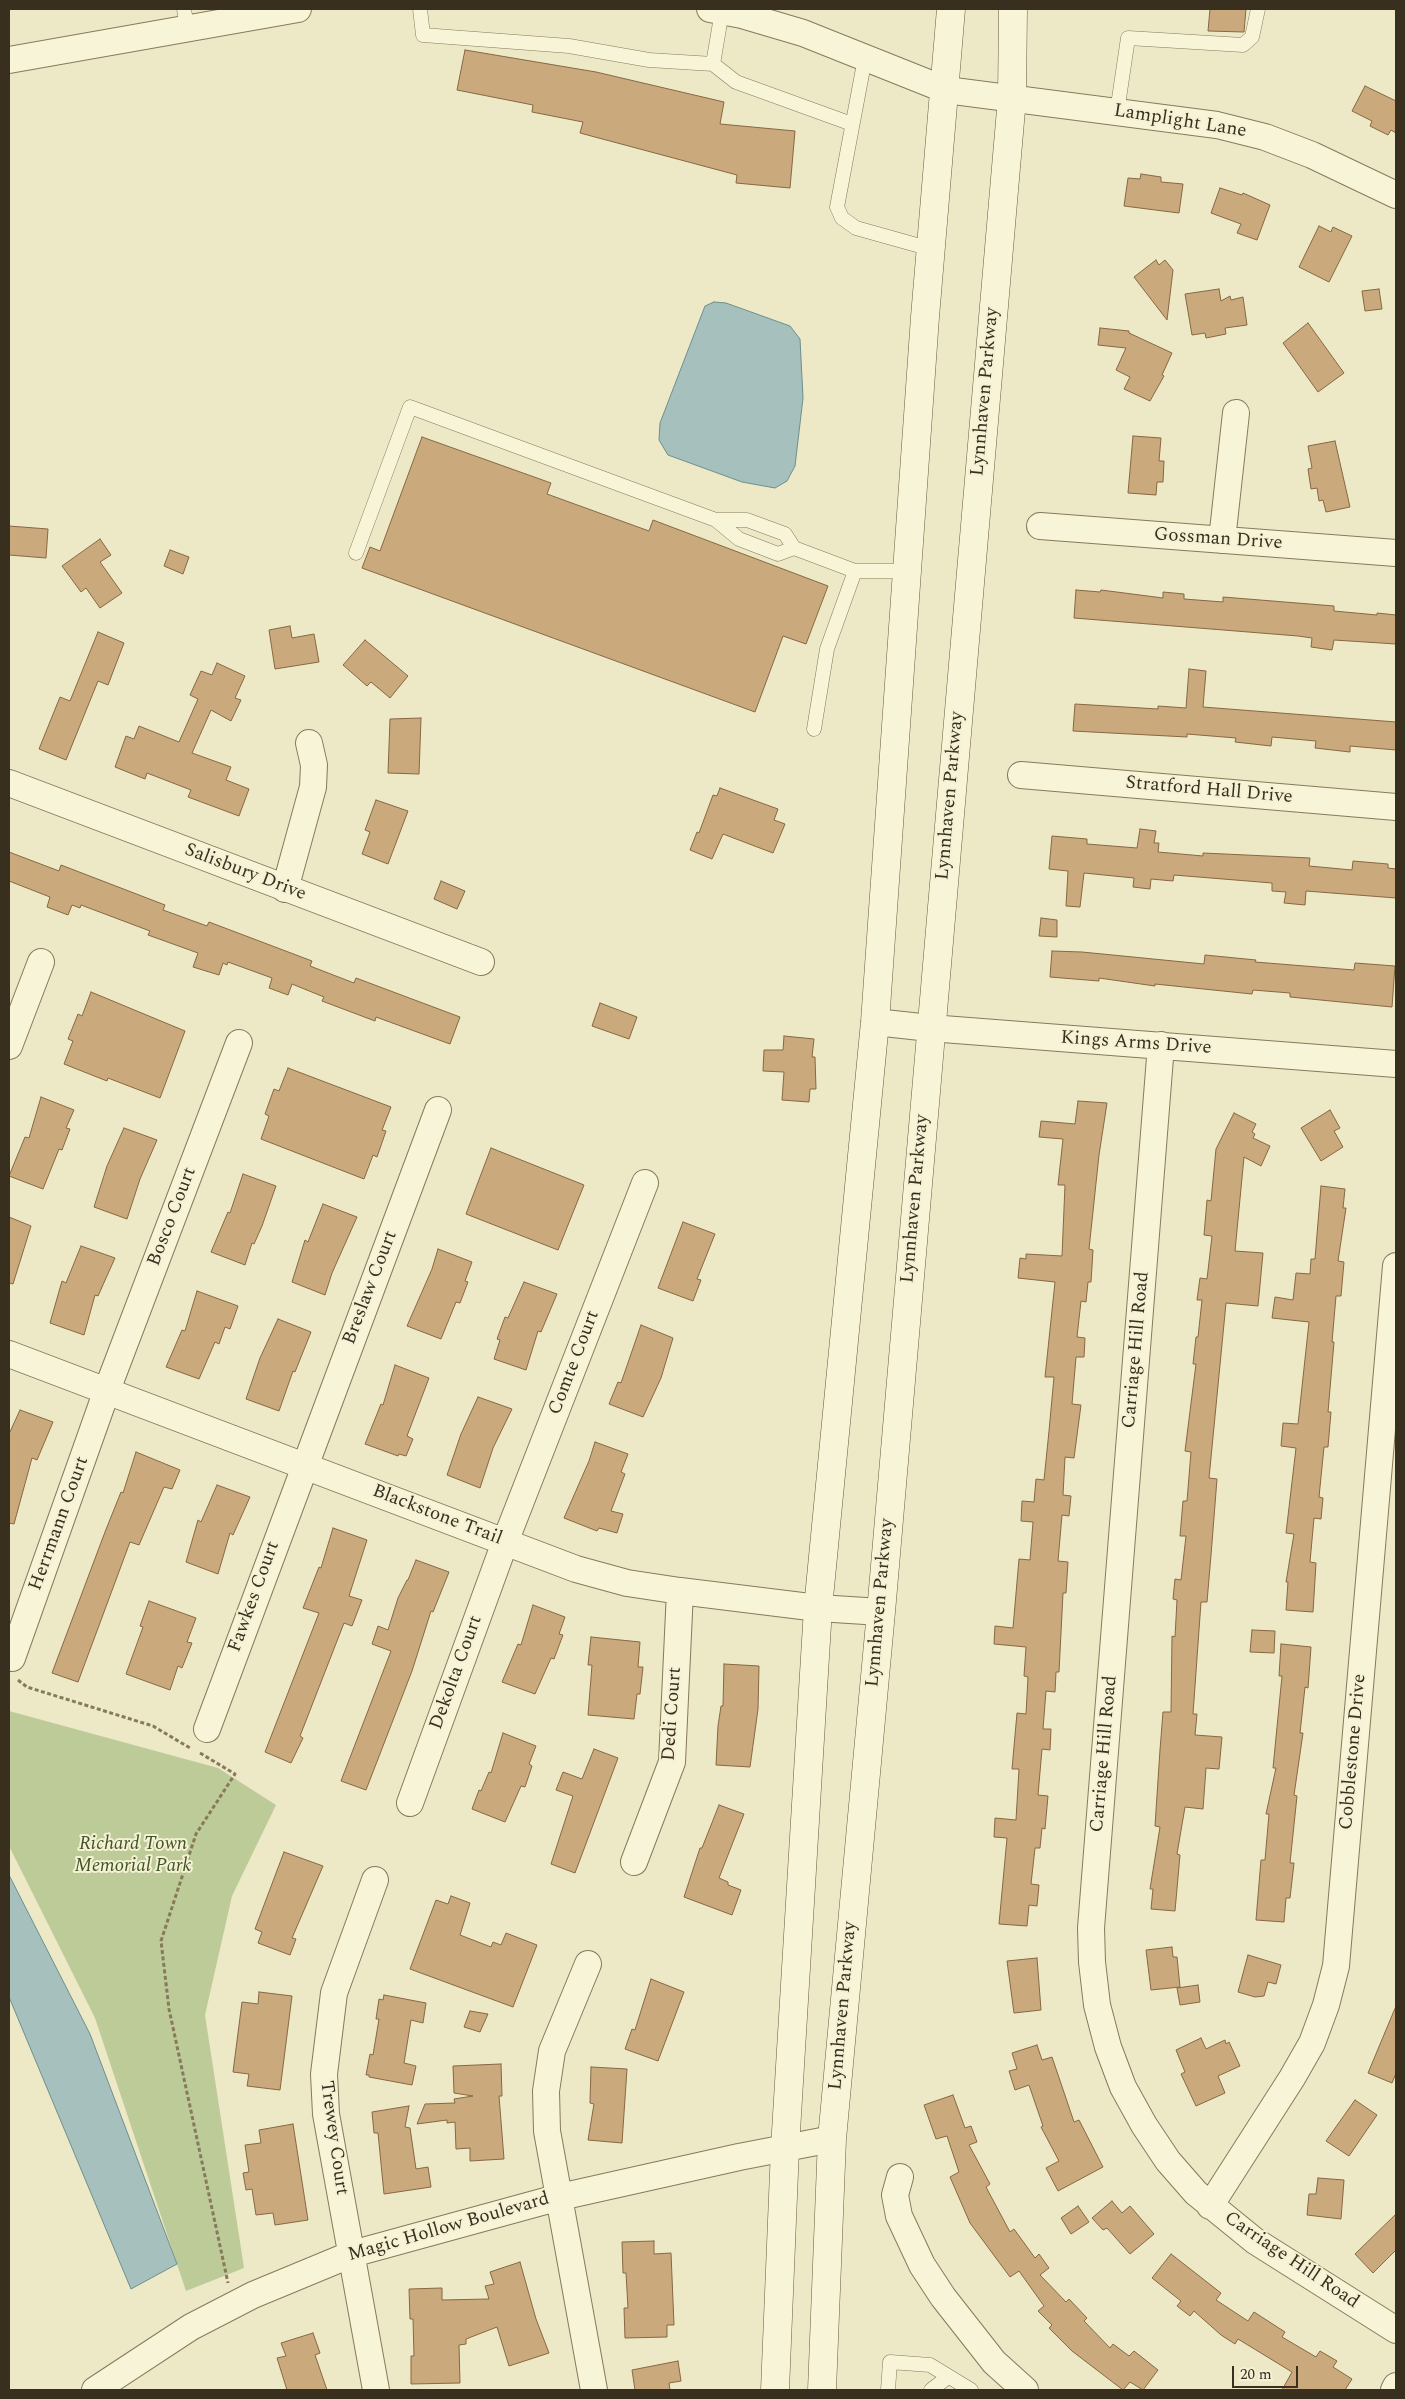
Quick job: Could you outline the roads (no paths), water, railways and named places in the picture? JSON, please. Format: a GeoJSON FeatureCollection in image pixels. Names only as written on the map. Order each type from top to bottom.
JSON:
{"type":"FeatureCollection","features":[{"type":"Feature","properties":{"kind":"main road"},"geometry":{"type":"LineString","coordinates":[[775,2390],[785,2148],[818,1608],[875,1022],[931,249],[946,90],[951,9]]}},
{"type":"Feature","properties":{"kind":"main road","name":"Lynnhaven Parkway"},"geometry":{"type":"LineString","coordinates":[[822,2390],[832,2139],[881,1612],[930,1028],[1012,98],[1013,9]]}},
{"type":"Feature","properties":{"kind":"street"},"geometry":{"type":"LineString","coordinates":[[9,60],[185,18],[298,9]]}},
{"type":"Feature","properties":{"kind":"street"},"geometry":{"type":"LineString","coordinates":[[716,10],[778,17],[803,33],[946,90],[1012,98]]}},
{"type":"Feature","properties":{"kind":"street","name":"Lamplight Lane"},"geometry":{"type":"LineString","coordinates":[[1012,98],[1217,125],[1265,137],[1312,155],[1396,194]]}},
{"type":"Feature","properties":{"kind":"street"},"geometry":{"type":"LineString","coordinates":[[1222,540],[1236,412]]}},
{"type":"Feature","properties":{"kind":"street","name":"Gossman Drive"},"geometry":{"type":"LineString","coordinates":[[1040,526],[1396,554]]}},
{"type":"Feature","properties":{"kind":"street"},"geometry":{"type":"LineString","coordinates":[[285,888],[313,787],[314,765],[309,743]]}},
{"type":"Feature","properties":{"kind":"street","name":"Stratford Hall Drive"},"geometry":{"type":"LineString","coordinates":[[1021,775],[1396,807]]}},
{"type":"Feature","properties":{"kind":"street","name":"Salisbury Drive"},"geometry":{"type":"LineString","coordinates":[[9,783],[481,962]]}},
{"type":"Feature","properties":{"kind":"street"},"geometry":{"type":"LineString","coordinates":[[9,1046],[41,962]]}},
{"type":"Feature","properties":{"kind":"street","name":"Kings Arms Drive"},"geometry":{"type":"LineString","coordinates":[[875,1022],[930,1028],[1396,1064]]}},
{"type":"Feature","properties":{"kind":"street","name":"Bosco Court"},"geometry":{"type":"LineString","coordinates":[[108,1390],[239,1043]]}},
{"type":"Feature","properties":{"kind":"street","name":"Carriage Hill Road"},"geometry":{"type":"LineString","coordinates":[[1161,1045],[1091,1928],[1092,1962],[1097,2005],[1108,2047],[1124,2087],[1144,2125],[1168,2161],[1210,2206],[1255,2242],[1396,2330]]}},
{"type":"Feature","properties":{"kind":"street","name":"Breslaw Court"},"geometry":{"type":"LineString","coordinates":[[304,1466],[438,1110]]}},
{"type":"Feature","properties":{"kind":"street","name":"Comte Court"},"geometry":{"type":"LineString","coordinates":[[504,1542],[645,1183]]}},
{"type":"Feature","properties":{"kind":"street","name":"Cobblestone Drive"},"geometry":{"type":"LineString","coordinates":[[1210,2206],[1292,2078],[1312,2043],[1326,2005],[1336,1966],[1396,1266]]}},
{"type":"Feature","properties":{"kind":"street","name":"Blackstone Trail"},"geometry":{"type":"LineString","coordinates":[[9,1354],[576,1569],[627,1582],[680,1591],[818,1608],[881,1612]]}},
{"type":"Feature","properties":{"kind":"street","name":"Herrmann Court"},"geometry":{"type":"LineString","coordinates":[[14,1668],[108,1390]]}},
{"type":"Feature","properties":{"kind":"street","name":"Fawkes Court"},"geometry":{"type":"LineString","coordinates":[[207,1729],[304,1466]]}},
{"type":"Feature","properties":{"kind":"street","name":"Dekolta Court"},"geometry":{"type":"LineString","coordinates":[[410,1803],[504,1542]]}},
{"type":"Feature","properties":{"kind":"street","name":"Dedi Court"},"geometry":{"type":"LineString","coordinates":[[634,1862],[672,1762],[680,1591]]}},
{"type":"Feature","properties":{"kind":"street","name":"Trewey Court"},"geometry":{"type":"LineString","coordinates":[[374,1880],[334,1993],[324,2074],[326,2114],[376,2390]]}},
{"type":"Feature","properties":{"kind":"street"},"geometry":{"type":"LineString","coordinates":[[588,1964],[552,2051],[546,2091],[547,2131],[594,2390]]}},
{"type":"Feature","properties":{"kind":"street","name":"Magic Hollow Boulevard"},"geometry":{"type":"LineString","coordinates":[[95,2390],[191,2327],[232,2305],[352,2254],[560,2197],[832,2139]]}},
{"type":"Feature","properties":{"kind":"street"},"geometry":{"type":"LineString","coordinates":[[900,2177],[895,2195],[899,2216],[922,2265],[943,2297],[994,2362],[1025,2390]]}},
{"type":"Feature","properties":{"kind":"street"},"geometry":{"type":"LineString","coordinates":[[1394,2390],[1396,2386]]}},
{"type":"Feature","properties":{"kind":"lane"},"geometry":{"type":"LineString","coordinates":[[420,9],[423,35],[569,46],[649,60],[713,64],[736,82],[852,124]]}},
{"type":"Feature","properties":{"kind":"lane"},"geometry":{"type":"LineString","coordinates":[[1117,112],[1128,38],[1242,45],[1252,37],[1258,9]]}},
{"type":"Feature","properties":{"kind":"lane"},"geometry":{"type":"LineString","coordinates":[[713,64],[716,10]]}},
{"type":"Feature","properties":{"kind":"lane"},"geometry":{"type":"LineString","coordinates":[[865,58],[837,207],[842,218],[856,228],[931,249]]}},
{"type":"Feature","properties":{"kind":"lane"},"geometry":{"type":"LineString","coordinates":[[356,554],[410,408],[716,520],[747,520],[785,534],[794,548],[855,571],[907,571]]}},
{"type":"Feature","properties":{"kind":"lane"},"geometry":{"type":"LineString","coordinates":[[716,520],[739,540],[778,554],[794,548]]}},
{"type":"Feature","properties":{"kind":"lane"},"geometry":{"type":"LineString","coordinates":[[814,729],[827,649],[855,571]]}},
{"type":"Feature","properties":{"kind":"lane"},"geometry":{"type":"LineString","coordinates":[[888,2390],[890,2362],[930,2365],[971,2390]]}},
{"type":"Feature","properties":{"kind":"lane"},"geometry":{"type":"LineString","coordinates":[[931,2390],[948,2377]]}},
{"type":"Feature","properties":{"kind":"water"},"geometry":{"type":"Polygon","coordinates":[[[714,302],[726,303],[790,326],[800,339],[803,398],[795,466],[787,481],[775,488],[742,482],[668,455],[659,440],[660,423],[705,306],[714,302]]]}},
{"type":"Feature","properties":{"kind":"water"},"geometry":{"type":"Polygon","coordinates":[[[9,1875],[90,2034],[177,2264],[131,2289],[9,1997],[9,1875]]]}},
{"type":"Feature","properties":{"kind":"park label","name":"Richard Town Memorial Park"},"geometry":{"type":"Point","coordinates":[133,1856]}}]}
